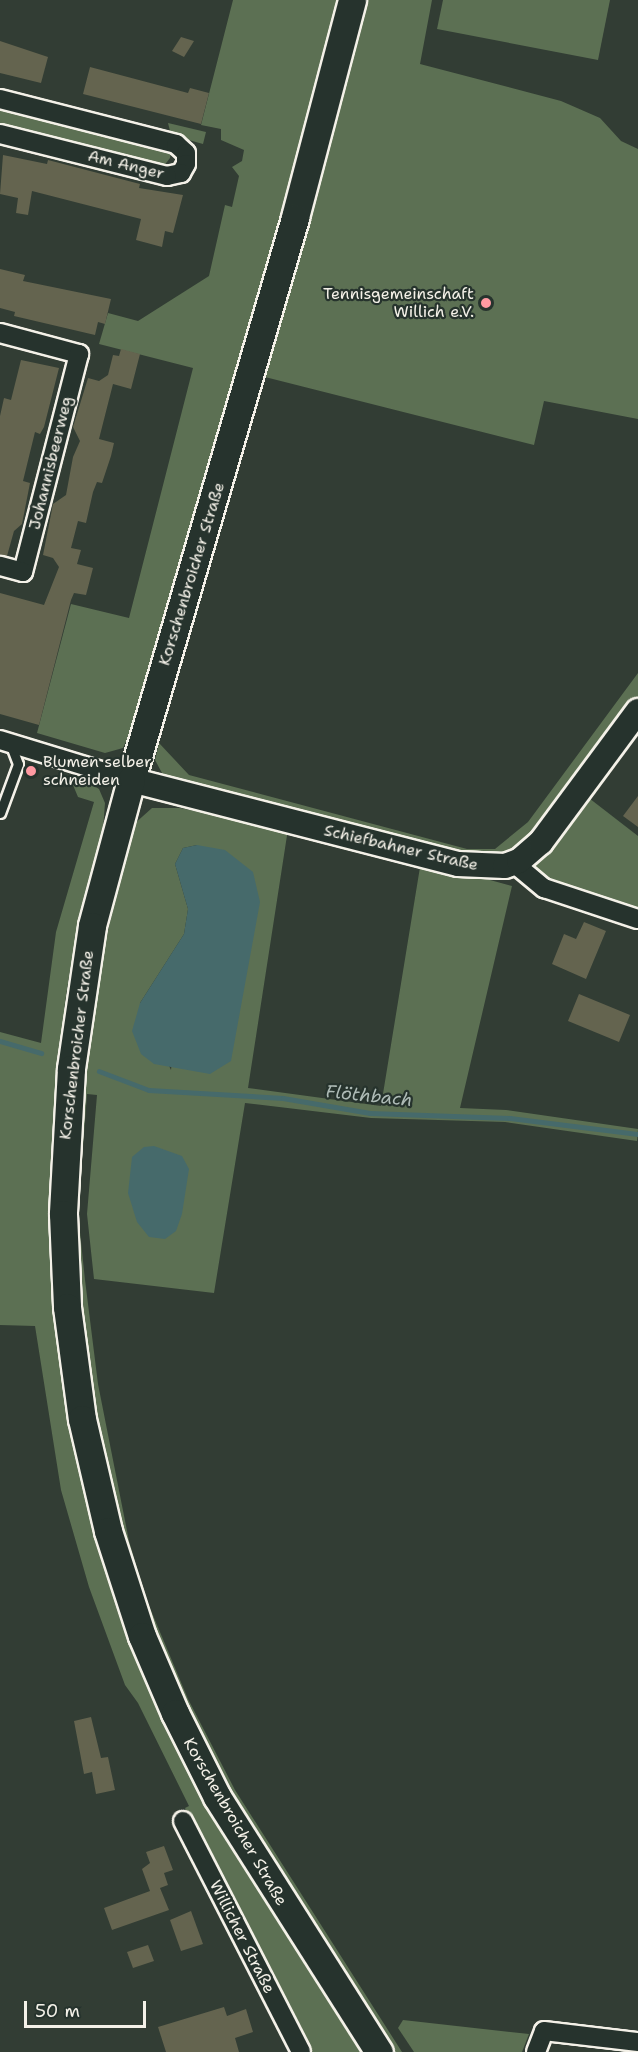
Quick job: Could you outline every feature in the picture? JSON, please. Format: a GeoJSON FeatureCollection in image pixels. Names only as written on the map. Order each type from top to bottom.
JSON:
{"type":"FeatureCollection","features":[{"type":"Feature","properties":{"kind":"main road","name":"Korschenbroicher Straße"},"geometry":{"type":"LineString","coordinates":[[352,0],[271,305],[131,780],[83,971],[66,1119],[65,1281],[86,1439],[121,1577],[182,1728],[256,1862],[379,2052]]}},
{"type":"Feature","properties":{"kind":"street","name":"Am Anger"},"geometry":{"type":"LineString","coordinates":[[0,99],[176,144],[186,153],[186,164],[181,173],[167,176],[0,134]]}},
{"type":"Feature","properties":{"kind":"street","name":"Johannisbeerweg"},"geometry":{"type":"LineString","coordinates":[[0,333],[79,354],[22,572],[0,566]]}},
{"type":"Feature","properties":{"kind":"street"},"geometry":{"type":"LineString","coordinates":[[638,711],[549,832],[515,864],[544,888],[638,919]]}},
{"type":"Feature","properties":{"kind":"street"},"geometry":{"type":"LineString","coordinates":[[5,742],[131,780]]}},
{"type":"Feature","properties":{"kind":"street","name":"Schiefbahner Straße"},"geometry":{"type":"LineString","coordinates":[[131,780],[458,864],[485,868],[515,864]]}},
{"type":"Feature","properties":{"kind":"street","name":"Willicher Straße"},"geometry":{"type":"LineString","coordinates":[[183,1821],[301,2052]]}},
{"type":"Feature","properties":{"kind":"street"},"geometry":{"type":"LineString","coordinates":[[536,2052],[544,2031],[638,2042]]}},
{"type":"Feature","properties":{"kind":"lane"},"geometry":{"type":"LineString","coordinates":[[0,813],[18,764],[5,742]]}},
{"type":"Feature","properties":{"kind":"green space"},"geometry":{"type":"Polygon","coordinates":[[[233,0],[339,0],[300,161],[186,556],[129,735],[123,748],[105,753],[37,733],[71,604],[129,618],[193,368],[99,344],[108,313],[138,321],[209,276],[225,205],[232,207],[239,176],[232,167],[242,161],[244,150],[221,140],[221,129],[201,125],[233,0]]]}},
{"type":"Feature","properties":{"kind":"green space","name":"Tennisgemeinschaft Willich e.V."},"geometry":{"type":"Polygon","coordinates":[[[360,0],[432,0],[420,64],[561,101],[600,118],[621,141],[638,149],[638,419],[544,401],[534,445],[261,376],[360,0]]]}},
{"type":"Feature","properties":{"kind":"green space"},"geometry":{"type":"Polygon","coordinates":[[[443,0],[610,0],[598,60],[437,29],[443,0]]]}},
{"type":"Feature","properties":{"kind":"green space"},"geometry":{"type":"Polygon","coordinates":[[[0,102],[171,152],[170,158],[163,167],[0,126],[0,102]]]}},
{"type":"Feature","properties":{"kind":"green space"},"geometry":{"type":"Polygon","coordinates":[[[168,123],[206,132],[203,144],[171,135],[168,123]]]}},
{"type":"Feature","properties":{"kind":"green space"},"geometry":{"type":"Polygon","coordinates":[[[638,673],[638,699],[555,811],[516,852],[496,859],[467,859],[177,781],[162,773],[155,760],[159,743],[189,775],[467,849],[495,849],[528,822],[638,673]]]}},
{"type":"Feature","properties":{"kind":"green space"},"geometry":{"type":"Polygon","coordinates":[[[78,776],[99,789],[105,803],[103,829],[74,946],[65,1002],[57,1099],[51,1263],[64,1399],[121,1611],[366,2052],[312,2052],[185,1808],[189,1806],[138,1703],[125,1685],[89,1587],[61,1490],[35,1326],[0,1325],[0,1032],[41,1043],[56,932],[94,802],[78,797],[70,778],[78,776]]]}},
{"type":"Feature","properties":{"kind":"green space"},"geometry":{"type":"Polygon","coordinates":[[[585,795],[638,836],[638,913],[548,884],[535,873],[534,863],[585,795]]]}},
{"type":"Feature","properties":{"kind":"green space"},"geometry":{"type":"Polygon","coordinates":[[[152,808],[180,808],[288,829],[248,1088],[381,1106],[421,861],[512,886],[460,1108],[506,1110],[638,1129],[637,1141],[505,1122],[371,1118],[245,1103],[214,1293],[94,1279],[87,1214],[97,1095],[87,1094],[78,1213],[85,1280],[98,1384],[129,1541],[147,1601],[188,1699],[235,1790],[402,2052],[388,2052],[224,1791],[164,1669],[99,1459],[68,1211],[88,1014],[133,825],[152,808]],[[197,845],[183,848],[175,864],[188,909],[184,934],[140,1003],[171,1070],[197,845]]]}},
{"type":"Feature","properties":{"kind":"green space"},"geometry":{"type":"Polygon","coordinates":[[[403,2020],[529,2034],[522,2052],[414,2052],[398,2028],[403,2020]]]}},
{"type":"Feature","properties":{"kind":"water"},"geometry":{"type":"Polygon","coordinates":[[[197,845],[225,850],[253,872],[260,902],[231,1061],[210,1074],[154,1064],[141,1054],[132,1031],[140,1003],[184,934],[188,909],[175,864],[183,848],[197,845]]]}},
{"type":"Feature","properties":{"kind":"water"},"geometry":{"type":"Polygon","coordinates":[[[154,1146],[182,1156],[189,1169],[182,1214],[176,1231],[165,1239],[149,1237],[137,1222],[128,1193],[132,1157],[144,1147],[154,1146]]]}},
{"type":"Feature","properties":{"kind":"building"},"geometry":{"type":"Polygon","coordinates":[[[181,37],[194,41],[184,57],[172,51],[181,37]]]}},
{"type":"Feature","properties":{"kind":"building"},"geometry":{"type":"Polygon","coordinates":[[[0,41],[48,57],[41,83],[0,73],[0,41]]]}},
{"type":"Feature","properties":{"kind":"building"},"geometry":{"type":"Polygon","coordinates":[[[90,67],[188,93],[190,88],[209,93],[201,124],[83,94],[90,67]]]}},
{"type":"Feature","properties":{"kind":"building"},"geometry":{"type":"Polygon","coordinates":[[[3,155],[47,164],[48,160],[140,184],[139,188],[183,195],[173,233],[165,231],[162,247],[136,240],[141,219],[32,191],[28,215],[16,213],[18,198],[0,194],[3,155]]]}},
{"type":"Feature","properties":{"kind":"building"},"geometry":{"type":"Polygon","coordinates":[[[0,269],[25,275],[23,281],[111,299],[105,324],[98,322],[95,335],[14,316],[15,312],[0,308],[0,269]]]}},
{"type":"Feature","properties":{"kind":"building"},"geometry":{"type":"Polygon","coordinates":[[[121,349],[140,354],[131,389],[113,384],[99,439],[114,443],[111,456],[102,483],[97,482],[93,492],[86,523],[78,521],[71,548],[81,550],[77,564],[93,568],[86,595],[74,593],[71,600],[39,725],[0,714],[0,593],[44,605],[59,567],[53,558],[43,555],[53,504],[66,495],[73,457],[80,441],[73,427],[88,378],[99,381],[108,375],[113,355],[119,356],[121,349]]]}},
{"type":"Feature","properties":{"kind":"building"},"geometry":{"type":"Polygon","coordinates":[[[21,360],[59,368],[44,427],[40,434],[35,432],[23,481],[30,483],[22,524],[14,531],[7,556],[0,555],[0,416],[4,398],[11,400],[21,360]]]}},
{"type":"Feature","properties":{"kind":"building"},"geometry":{"type":"Polygon","coordinates":[[[638,796],[638,827],[623,816],[638,796]]]}},
{"type":"Feature","properties":{"kind":"building"},"geometry":{"type":"Polygon","coordinates":[[[584,922],[606,931],[586,979],[552,964],[564,934],[576,939],[584,922]]]}},
{"type":"Feature","properties":{"kind":"building"},"geometry":{"type":"Polygon","coordinates":[[[579,994],[630,1015],[619,1042],[568,1021],[579,994]]]}},
{"type":"Feature","properties":{"kind":"building"},"geometry":{"type":"Polygon","coordinates":[[[91,1717],[101,1758],[108,1757],[115,1790],[96,1794],[92,1772],[84,1774],[74,1721],[91,1717]]]}},
{"type":"Feature","properties":{"kind":"building"},"geometry":{"type":"Polygon","coordinates":[[[164,1846],[173,1870],[164,1873],[168,1885],[160,1888],[169,1910],[112,1930],[104,1908],[150,1891],[142,1869],[150,1863],[146,1852],[164,1846]]]}},
{"type":"Feature","properties":{"kind":"building"},"geometry":{"type":"Polygon","coordinates":[[[191,1911],[203,1944],[181,1951],[170,1920],[191,1911]]]}},
{"type":"Feature","properties":{"kind":"building"},"geometry":{"type":"Polygon","coordinates":[[[148,1945],[154,1961],[133,1968],[127,1952],[148,1945]]]}},
{"type":"Feature","properties":{"kind":"building"},"geometry":{"type":"Polygon","coordinates":[[[224,2007],[227,2016],[246,2009],[253,2032],[235,2038],[239,2052],[166,2052],[158,2027],[224,2007]]]}},
{"type":"Feature","properties":{"kind":"waterway","name":"Flöthbach"},"geometry":{"type":"LineString","coordinates":[[0,1041],[41,1053]]}},
{"type":"Feature","properties":{"kind":"waterway","name":"Flöthbach"},"geometry":{"type":"LineString","coordinates":[[99,1071],[149,1090],[283,1098],[370,1113],[510,1118],[638,1134]]}},
{"type":"Feature","properties":{"kind":"place","name":"Tennisgemeinschaft Willich e.V."},"geometry":{"type":"Point","coordinates":[486,303]}},
{"type":"Feature","properties":{"kind":"place","name":"Blumen selber schneiden"},"geometry":{"type":"Point","coordinates":[31,771]}}]}
